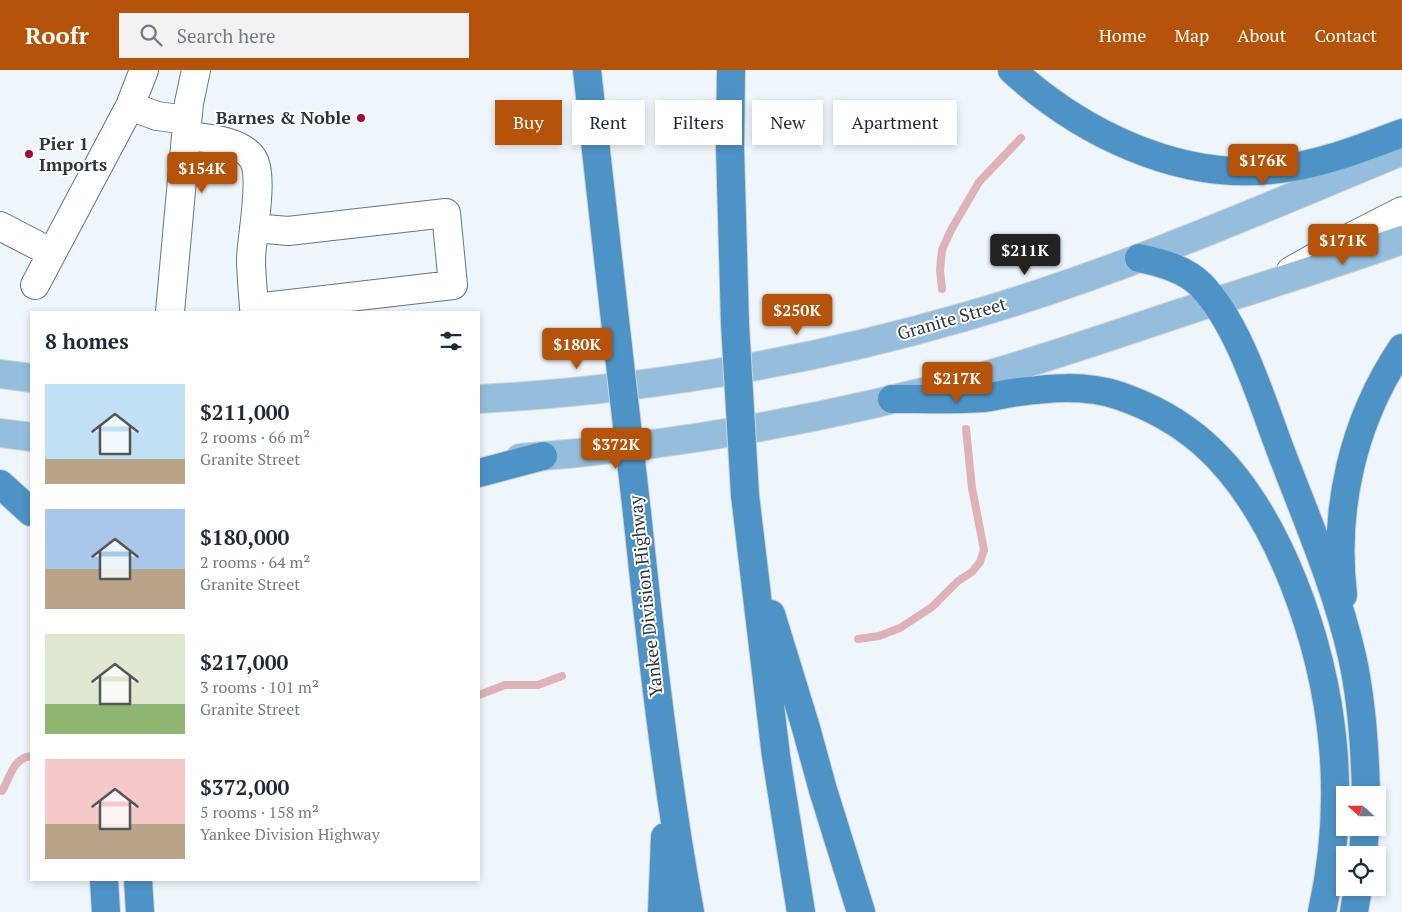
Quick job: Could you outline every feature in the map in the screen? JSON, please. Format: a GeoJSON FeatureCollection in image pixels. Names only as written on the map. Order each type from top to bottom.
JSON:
{"type":"FeatureCollection","features":[{"type":"Feature","properties":{"kind":"highway","name":"Yankee Division Highway"},"geometry":{"type":"LineString","coordinates":[[587,70],[656,692],[690,912]]}},
{"type":"Feature","properties":{"kind":"highway"},"geometry":{"type":"LineString","coordinates":[[731,70],[735,324],[746,495],[776,756],[801,912]]}},
{"type":"Feature","properties":{"kind":"highway"},"geometry":{"type":"LineString","coordinates":[[1012,70],[1049,101],[1081,123],[1100,133],[1156,155],[1216,170],[1253,172],[1292,167],[1338,155],[1402,133]]}},
{"type":"Feature","properties":{"kind":"highway"},"geometry":{"type":"LineString","coordinates":[[1139,258],[1166,265],[1186,274],[1201,285],[1234,334],[1254,378],[1336,599],[1351,654]]}},
{"type":"Feature","properties":{"kind":"highway"},"geometry":{"type":"LineString","coordinates":[[1365,786],[1362,725],[1351,654],[1342,573],[1342,520],[1346,485],[1357,439],[1368,408],[1386,373],[1402,348]]}},
{"type":"Feature","properties":{"kind":"highway"},"geometry":{"type":"LineString","coordinates":[[892,399],[985,398],[1069,388],[1100,391],[1120,396],[1172,420],[1202,442],[1229,471],[1254,506],[1278,548],[1308,623],[1322,673],[1333,746],[1335,821],[1330,870],[1322,912]]}},
{"type":"Feature","properties":{"kind":"highway"},"geometry":{"type":"LineString","coordinates":[[480,473],[543,456]]}},
{"type":"Feature","properties":{"kind":"highway"},"geometry":{"type":"LineString","coordinates":[[0,484],[30,511]]}},
{"type":"Feature","properties":{"kind":"highway"},"geometry":{"type":"LineString","coordinates":[[752,554],[861,912]]}},
{"type":"Feature","properties":{"kind":"highway"},"geometry":{"type":"LineString","coordinates":[[662,912],[668,778]]}},
{"type":"Feature","properties":{"kind":"highway"},"geometry":{"type":"LineString","coordinates":[[104,881],[106,912]]}},
{"type":"Feature","properties":{"kind":"highway"},"geometry":{"type":"LineString","coordinates":[[138,881],[140,912]]}},
{"type":"Feature","properties":{"kind":"highway"},"geometry":{"type":"LineString","coordinates":[[1354,912],[1357,896]]}},
{"type":"Feature","properties":{"kind":"main road","name":"Granite Street"},"geometry":{"type":"LineString","coordinates":[[480,399],[643,384],[736,370],[835,350],[965,317],[1054,289],[1139,258],[1402,151]]}},
{"type":"Feature","properties":{"kind":"main road"},"geometry":{"type":"LineString","coordinates":[[480,460],[633,447],[723,434],[810,418],[892,399],[984,376],[1047,357],[1402,240]]}},
{"type":"Feature","properties":{"kind":"main road"},"geometry":{"type":"LineString","coordinates":[[0,374],[30,378]]}},
{"type":"Feature","properties":{"kind":"main road"},"geometry":{"type":"LineString","coordinates":[[0,433],[30,437]]}},
{"type":"Feature","properties":{"kind":"street"},"geometry":{"type":"LineString","coordinates":[[35,285],[130,106],[144,70]]}},
{"type":"Feature","properties":{"kind":"street"},"geometry":{"type":"LineString","coordinates":[[170,311],[186,128],[196,70]]}},
{"type":"Feature","properties":{"kind":"street"},"geometry":{"type":"LineString","coordinates":[[130,106],[215,139],[228,142],[248,153],[253,159],[257,174],[251,272],[254,308],[454,285],[446,213],[288,231],[254,228]]}},
{"type":"Feature","properties":{"kind":"street"},"geometry":{"type":"LineString","coordinates":[[1265,286],[1351,236],[1402,211]]}},
{"type":"Feature","properties":{"kind":"street"},"geometry":{"type":"LineString","coordinates":[[0,226],[52,253]]}},
{"type":"Feature","properties":{"kind":"waterway"},"geometry":{"type":"LineString","coordinates":[[942,289],[940,270],[942,250],[951,230],[979,182],[1021,138]]}},
{"type":"Feature","properties":{"kind":"waterway"},"geometry":{"type":"LineString","coordinates":[[858,639],[879,636],[900,628],[932,607],[958,581],[972,572],[980,562],[984,550],[972,488],[966,429]]}},
{"type":"Feature","properties":{"kind":"waterway"},"geometry":{"type":"LineString","coordinates":[[480,695],[505,685],[538,685],[562,676]]}},
{"type":"Feature","properties":{"kind":"waterway"},"geometry":{"type":"LineString","coordinates":[[0,791],[2,791],[13,769],[20,760],[30,756]]}},
{"type":"Feature","properties":{"kind":"place","name":"Barnes & Noble"},"geometry":{"type":"Point","coordinates":[361,118]}},
{"type":"Feature","properties":{"kind":"place","name":"Pier 1 Imports"},"geometry":{"type":"Point","coordinates":[29,154]}}]}
